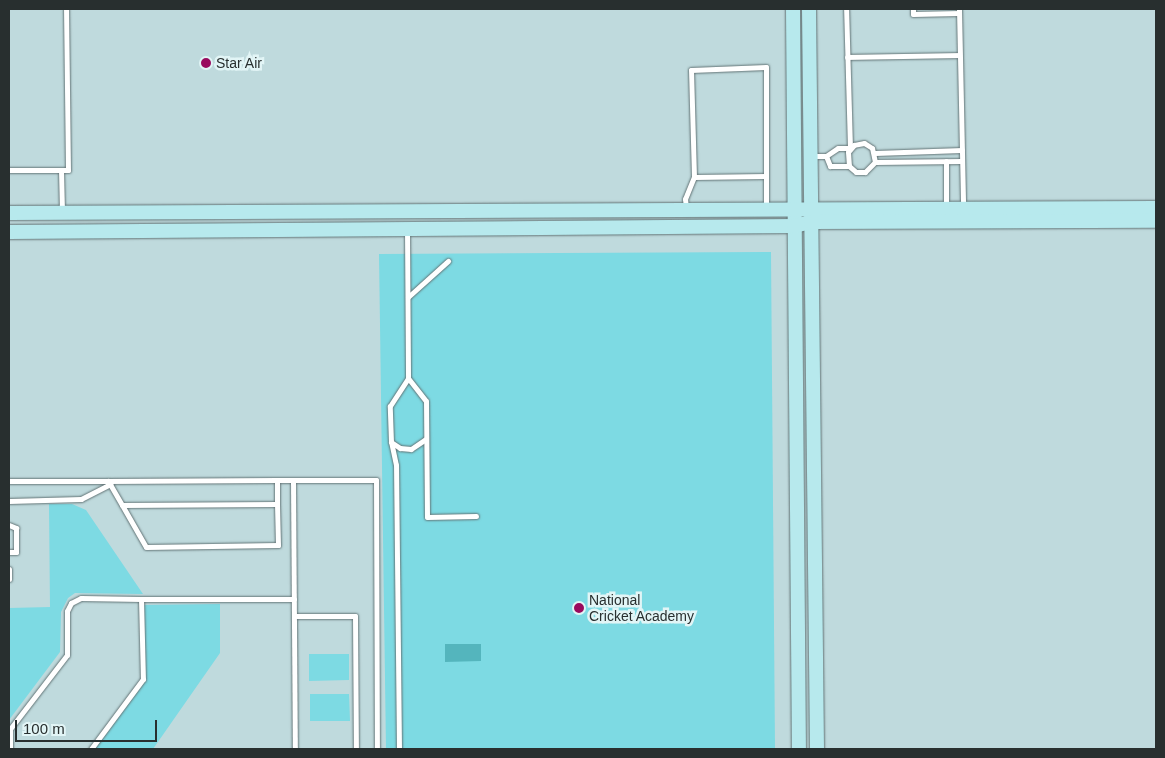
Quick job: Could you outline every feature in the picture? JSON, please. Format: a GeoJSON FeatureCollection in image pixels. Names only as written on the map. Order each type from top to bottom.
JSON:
{"type":"FeatureCollection","features":[{"type":"Feature","properties":{"kind":"main road"},"geometry":{"type":"LineString","coordinates":[[793,9],[799,749]]}},
{"type":"Feature","properties":{"kind":"main road"},"geometry":{"type":"LineString","coordinates":[[809,9],[817,749]]}},
{"type":"Feature","properties":{"kind":"main road"},"geometry":{"type":"LineString","coordinates":[[9,213],[946,206],[1156,208]]}},
{"type":"Feature","properties":{"kind":"main road"},"geometry":{"type":"LineString","coordinates":[[9,232],[794,226],[811,222],[1156,221]]}},
{"type":"Feature","properties":{"kind":"lane"},"geometry":{"type":"LineString","coordinates":[[9,170],[68,170],[66,9]]}},
{"type":"Feature","properties":{"kind":"lane"},"geometry":{"type":"LineString","coordinates":[[846,9],[850,148],[847,157],[849,166],[856,172],[866,172],[875,162],[875,152]]}},
{"type":"Feature","properties":{"kind":"lane"},"geometry":{"type":"LineString","coordinates":[[913,9],[913,14],[959,11],[963,207]]}},
{"type":"Feature","properties":{"kind":"lane"},"geometry":{"type":"LineString","coordinates":[[847,57],[960,55]]}},
{"type":"Feature","properties":{"kind":"lane"},"geometry":{"type":"LineString","coordinates":[[686,208],[685,198],[694,177],[691,70],[766,67],[766,207]]}},
{"type":"Feature","properties":{"kind":"lane"},"geometry":{"type":"LineString","coordinates":[[811,156],[826,156],[838,148],[850,148],[864,143],[875,152],[962,150]]}},
{"type":"Feature","properties":{"kind":"lane"},"geometry":{"type":"LineString","coordinates":[[826,156],[830,166],[849,166]]}},
{"type":"Feature","properties":{"kind":"lane"},"geometry":{"type":"LineString","coordinates":[[946,161],[946,206]]}},
{"type":"Feature","properties":{"kind":"lane"},"geometry":{"type":"LineString","coordinates":[[875,162],[962,161]]}},
{"type":"Feature","properties":{"kind":"lane"},"geometry":{"type":"LineString","coordinates":[[61,170],[62,212]]}},
{"type":"Feature","properties":{"kind":"lane"},"geometry":{"type":"LineString","coordinates":[[694,177],[766,176]]}},
{"type":"Feature","properties":{"kind":"lane"},"geometry":{"type":"LineString","coordinates":[[399,749],[396,465],[391,442],[390,406],[408,378],[408,229]]}},
{"type":"Feature","properties":{"kind":"lane"},"geometry":{"type":"LineString","coordinates":[[408,298],[448,261]]}},
{"type":"Feature","properties":{"kind":"lane"},"geometry":{"type":"LineString","coordinates":[[408,378],[426,401],[427,517],[476,516]]}},
{"type":"Feature","properties":{"kind":"lane"},"geometry":{"type":"LineString","coordinates":[[391,442],[400,448],[411,449],[427,439]]}},
{"type":"Feature","properties":{"kind":"lane"},"geometry":{"type":"LineString","coordinates":[[110,482],[146,547],[278,545],[277,480]]}},
{"type":"Feature","properties":{"kind":"lane"},"geometry":{"type":"LineString","coordinates":[[293,480],[295,749]]}},
{"type":"Feature","properties":{"kind":"lane"},"geometry":{"type":"LineString","coordinates":[[9,481],[376,480],[377,749]]}},
{"type":"Feature","properties":{"kind":"lane"},"geometry":{"type":"LineString","coordinates":[[9,501],[81,499],[110,482]]}},
{"type":"Feature","properties":{"kind":"lane"},"geometry":{"type":"LineString","coordinates":[[122,505],[277,504]]}},
{"type":"Feature","properties":{"kind":"lane"},"geometry":{"type":"LineString","coordinates":[[9,525],[16,528],[16,552],[9,552]]}},
{"type":"Feature","properties":{"kind":"lane"},"geometry":{"type":"LineString","coordinates":[[9,570],[9,579]]}},
{"type":"Feature","properties":{"kind":"lane"},"geometry":{"type":"LineString","coordinates":[[10,749],[10,729],[67,655],[67,611],[71,603],[81,598],[294,599]]}},
{"type":"Feature","properties":{"kind":"lane"},"geometry":{"type":"LineString","coordinates":[[92,749],[143,679],[141,599]]}},
{"type":"Feature","properties":{"kind":"lane"},"geometry":{"type":"LineString","coordinates":[[294,616],[355,616],[356,749]]}},
{"type":"Feature","properties":{"kind":"shaded area"},"geometry":{"type":"Polygon","coordinates":[[[9,9],[1156,9],[1156,749],[9,749],[9,9]]]}},
{"type":"Feature","properties":{"kind":"shaded area","name":"National Cricket Academy"},"geometry":{"type":"Polygon","coordinates":[[[771,252],[775,749],[386,749],[379,254],[771,252]]]}},
{"type":"Feature","properties":{"kind":"shaded area"},"geometry":{"type":"Polygon","coordinates":[[[49,504],[72,504],[86,510],[143,594],[75,593],[68,598],[61,612],[60,652],[9,720],[9,608],[50,607],[49,504]]]}},
{"type":"Feature","properties":{"kind":"shaded area"},"geometry":{"type":"Polygon","coordinates":[[[220,604],[220,653],[153,749],[94,749],[144,680],[144,605],[220,604]]]}},
{"type":"Feature","properties":{"kind":"shaded area"},"geometry":{"type":"Polygon","coordinates":[[[445,644],[481,644],[481,661],[445,662],[445,644]]]}},
{"type":"Feature","properties":{"kind":"shaded area"},"geometry":{"type":"Polygon","coordinates":[[[309,654],[349,654],[349,680],[309,681],[309,654]]]}},
{"type":"Feature","properties":{"kind":"shaded area"},"geometry":{"type":"Polygon","coordinates":[[[310,694],[349,694],[350,721],[310,721],[310,694]]]}},
{"type":"Feature","properties":{"kind":"place","name":"Star Air"},"geometry":{"type":"Point","coordinates":[206,63]}},
{"type":"Feature","properties":{"kind":"place","name":"National Cricket Academy"},"geometry":{"type":"Point","coordinates":[579,608]}}]}
